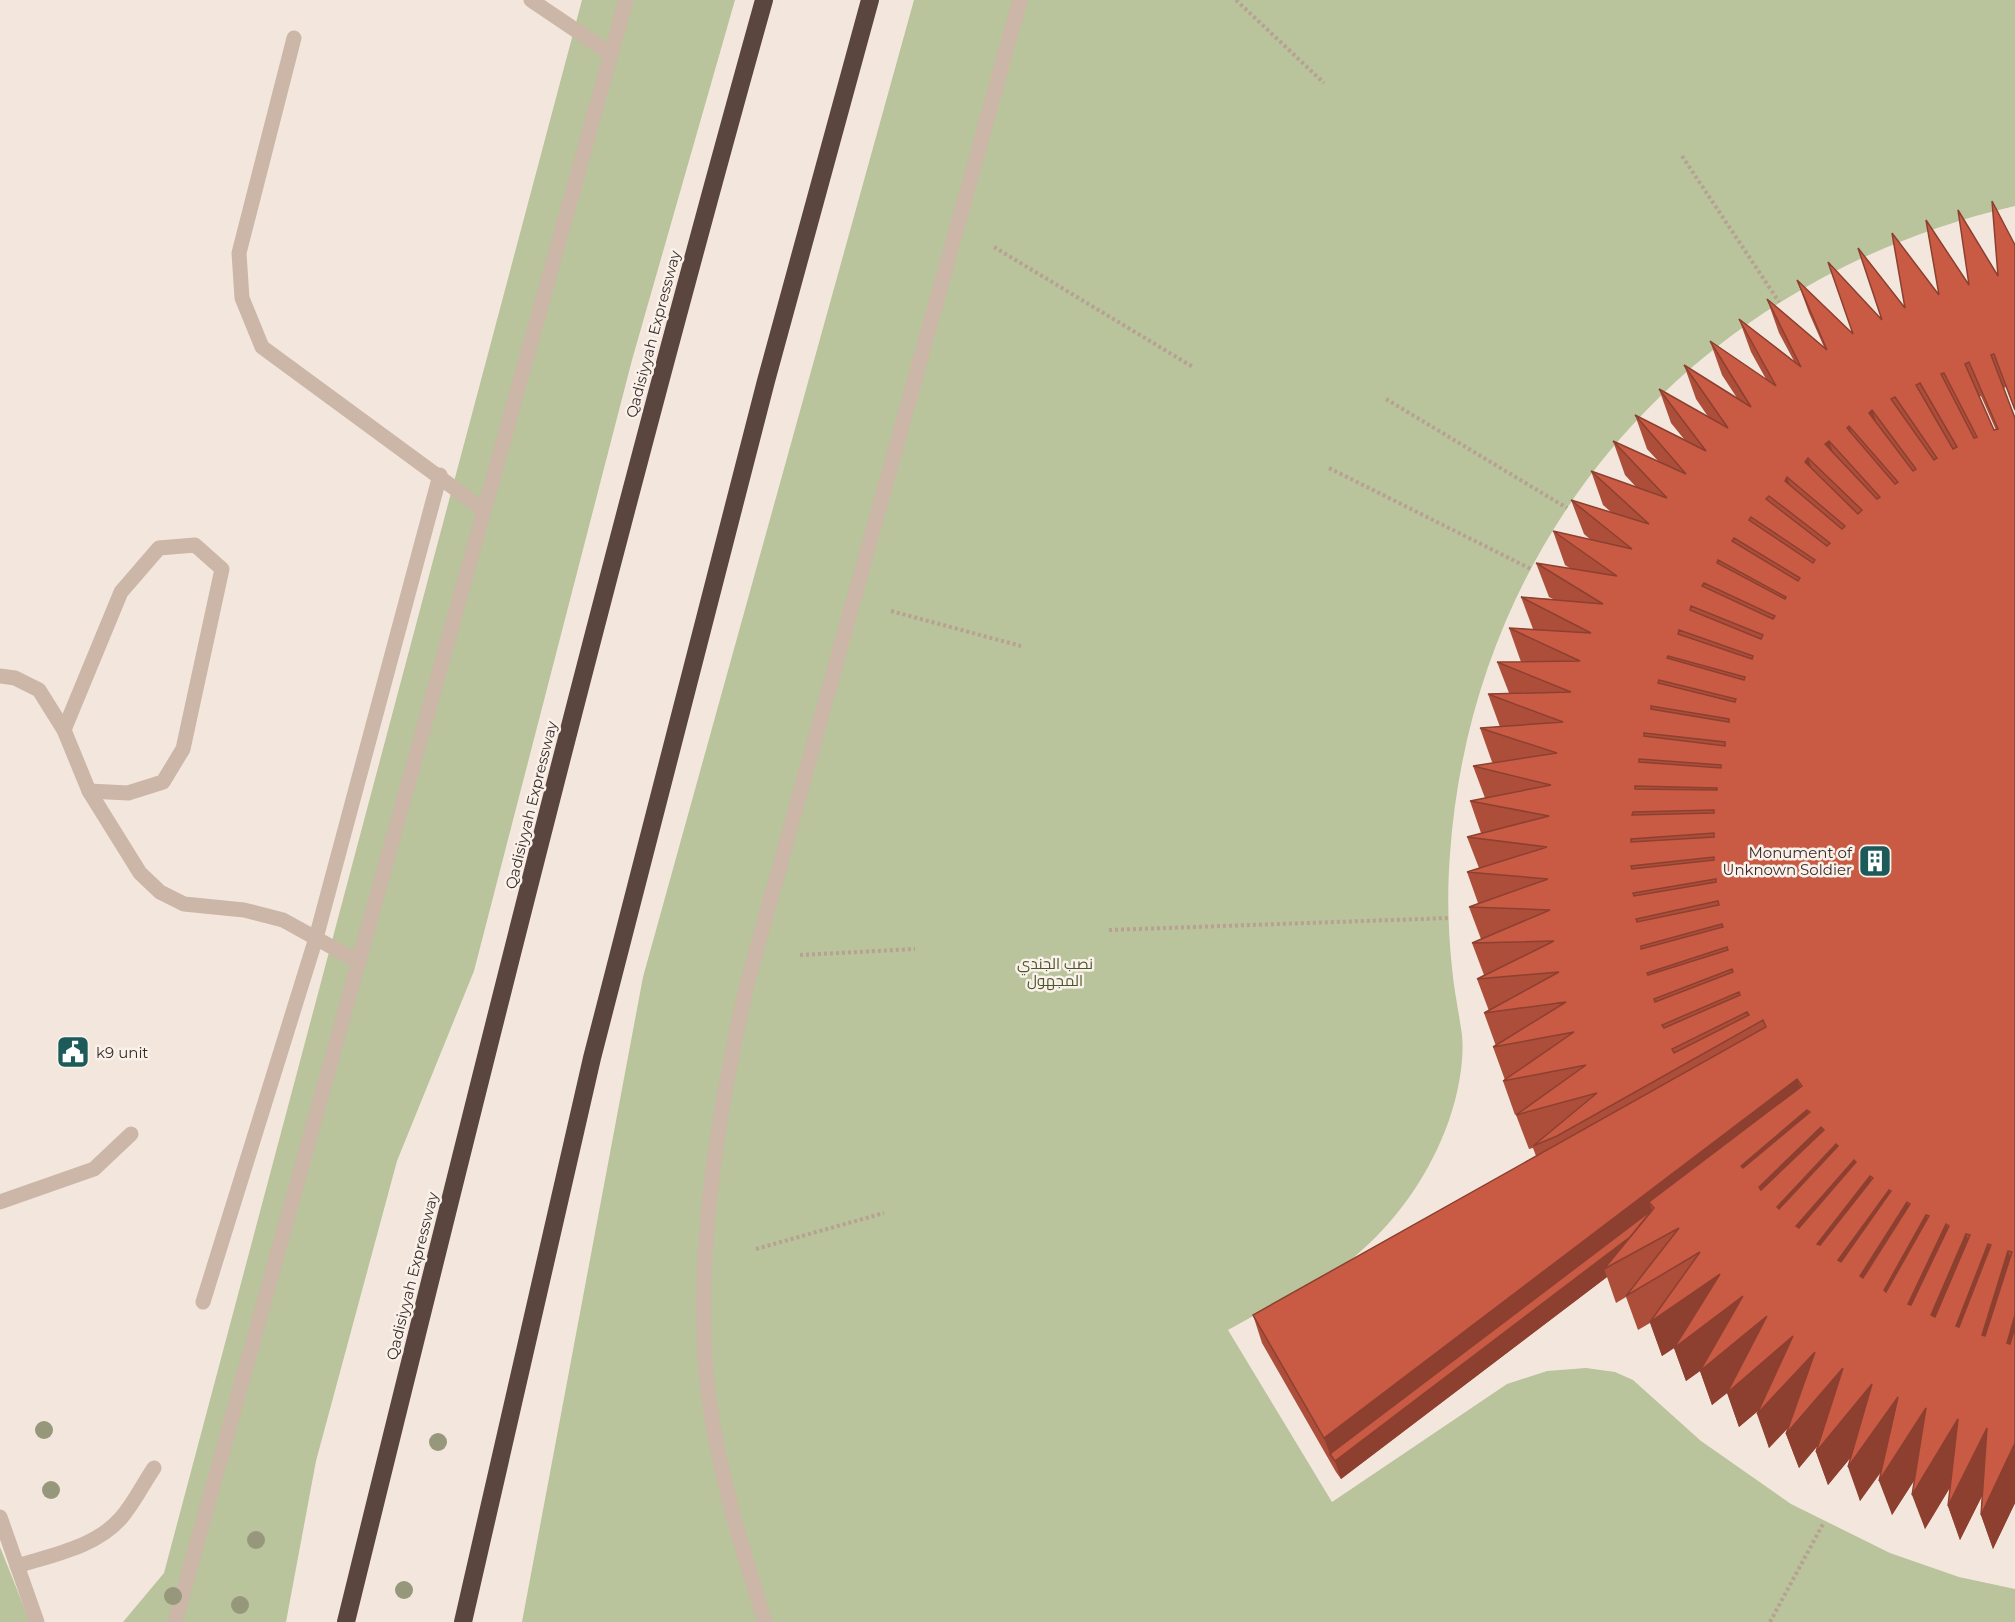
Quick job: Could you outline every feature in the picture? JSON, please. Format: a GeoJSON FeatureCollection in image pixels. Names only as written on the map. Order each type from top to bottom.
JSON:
{"type":"FeatureCollection","features":[{"type":"Feature","properties":{"kind":"highway","name":"Qadisiyyah Expressway"},"geometry":{"type":"LineString","coordinates":[[346,1622],[509,962],[666,352],[764,0]]}},
{"type":"Feature","properties":{"kind":"highway"},"geometry":{"type":"LineString","coordinates":[[463,1622],[592,1058],[766,381],[870,0]]}},
{"type":"Feature","properties":{"kind":"street"},"geometry":{"type":"LineString","coordinates":[[531,0],[611,54]]}},
{"type":"Feature","properties":{"kind":"street"},"geometry":{"type":"LineString","coordinates":[[175,1622],[626,0]]}},
{"type":"Feature","properties":{"kind":"street"},"geometry":{"type":"LineString","coordinates":[[765,1622],[735,1518],[710,1407],[704,1283],[720,1119],[730,1056],[747,984],[1020,0]]}},
{"type":"Feature","properties":{"kind":"street"},"geometry":{"type":"LineString","coordinates":[[294,38],[239,253],[242,298],[262,347],[440,475],[484,510]]}},
{"type":"Feature","properties":{"kind":"street"},"geometry":{"type":"LineString","coordinates":[[203,1302],[316,938],[440,475]]}},
{"type":"Feature","properties":{"kind":"street"},"geometry":{"type":"LineString","coordinates":[[64,730],[121,592],[159,548],[195,545],[222,569],[183,749],[163,782],[128,793],[89,791]]}},
{"type":"Feature","properties":{"kind":"street"},"geometry":{"type":"LineString","coordinates":[[0,676],[15,678],[39,690],[64,730],[89,791],[140,873],[160,892],[184,904],[244,910],[283,920],[359,962]]}},
{"type":"Feature","properties":{"kind":"street"},"geometry":{"type":"LineString","coordinates":[[0,1202],[94,1169],[131,1134]]}},
{"type":"Feature","properties":{"kind":"street"},"geometry":{"type":"LineString","coordinates":[[17,1566],[90,1542],[107,1532],[122,1518],[154,1468]]}},
{"type":"Feature","properties":{"kind":"street"},"geometry":{"type":"LineString","coordinates":[[0,1517],[37,1622]]}},
{"type":"Feature","properties":{"kind":"path"},"geometry":{"type":"LineString","coordinates":[[1236,0],[1324,83]]}},
{"type":"Feature","properties":{"kind":"path"},"geometry":{"type":"LineString","coordinates":[[1682,156],[1779,302]]}},
{"type":"Feature","properties":{"kind":"path"},"geometry":{"type":"LineString","coordinates":[[994,247],[1193,367]]}},
{"type":"Feature","properties":{"kind":"path"},"geometry":{"type":"LineString","coordinates":[[1386,399],[1567,508]]}},
{"type":"Feature","properties":{"kind":"path"},"geometry":{"type":"LineString","coordinates":[[1329,468],[1531,568]]}},
{"type":"Feature","properties":{"kind":"path"},"geometry":{"type":"LineString","coordinates":[[891,611],[1021,646]]}},
{"type":"Feature","properties":{"kind":"path"},"geometry":{"type":"LineString","coordinates":[[1109,930],[1449,918]]}},
{"type":"Feature","properties":{"kind":"path"},"geometry":{"type":"LineString","coordinates":[[800,955],[915,949]]}},
{"type":"Feature","properties":{"kind":"path"},"geometry":{"type":"LineString","coordinates":[[756,1249],[884,1213]]}},
{"type":"Feature","properties":{"kind":"path"},"geometry":{"type":"LineString","coordinates":[[1770,1622],[1824,1522]]}},
{"type":"Feature","properties":{"kind":"green space"},"geometry":{"type":"Polygon","coordinates":[[[582,0],[735,0],[632,360],[474,971],[397,1161],[316,1461],[286,1622],[123,1622],[164,1573],[582,0]]]}},
{"type":"Feature","properties":{"kind":"green space","name":"نصب الجندي المجهول"},"geometry":{"type":"Polygon","coordinates":[[[914,0],[2015,0],[2015,206],[1902,241],[1797,292],[1704,357],[1623,435],[1556,525],[1504,626],[1468,736],[1450,854],[1448,882],[1451,954],[1463,1047],[1456,1097],[1445,1131],[1418,1184],[1395,1216],[1368,1245],[1344,1265],[1228,1330],[1332,1502],[1507,1384],[1547,1371],[1586,1368],[1615,1372],[1633,1380],[1701,1441],[1791,1504],[1890,1553],[1959,1577],[2015,1589],[2015,1622],[522,1622],[643,977],[914,0]]]}},
{"type":"Feature","properties":{"kind":"green space"},"geometry":{"type":"Polygon","coordinates":[[[0,1547],[30,1622],[0,1622],[0,1547]]]}},
{"type":"Feature","properties":{"kind":"building"},"geometry":{"type":"Polygon","coordinates":[[[1992,201],[2015,245],[2015,410],[1994,354],[1991,355],[2015,418],[2015,1315],[2007,1343],[2010,1344],[2015,1327],[2015,1443],[1981,1515],[1987,1428],[1948,1506],[1958,1419],[1912,1495],[1926,1408],[1879,1481],[1898,1397],[1848,1467],[1872,1384],[1816,1452],[1843,1368],[1786,1434],[1815,1352],[1757,1414],[1793,1336],[1727,1393],[1767,1316],[1700,1371],[1743,1296],[1674,1348],[1720,1274],[1650,1322],[1700,1252],[1626,1296],[1679,1228],[1604,1269],[1654,1208],[1649,1202],[1802,1086],[1797,1079],[1324,1438],[1253,1315],[1766,1027],[1763,1020],[1557,1136],[1533,1146],[1597,1093],[1516,1115],[1586,1065],[1503,1081],[1574,1032],[1493,1047],[1566,1002],[1484,1013],[1559,972],[1477,979],[1554,941],[1472,943],[1550,910],[1469,907],[1548,879],[1467,872],[1547,847],[1467,837],[1549,816],[1470,801],[1551,785],[1473,766],[1557,753],[1480,728],[1563,722],[1488,694],[1571,692],[1497,662],[1580,661],[1509,628],[1591,633],[1521,597],[1603,604],[1536,563],[1617,576],[1553,531],[1632,549],[1571,500],[1649,524],[1591,471],[1667,498],[1613,441],[1686,474],[1635,415],[1706,451],[1659,389],[1728,428],[1684,365],[1751,407],[1710,341],[1776,386],[1739,319],[1801,367],[1767,299],[1827,350],[1797,280],[1853,334],[1828,262],[1882,320],[1858,248],[1905,308],[1892,233],[1939,295],[1926,220],[1969,285],[1958,210],[1998,276],[1992,201]],[[1969,362],[1965,364],[1994,430],[1998,429],[1969,362]],[[1944,373],[1941,374],[1974,438],[1977,437],[1944,373]],[[1920,383],[1916,385],[1953,449],[1957,447],[1920,383]],[[1895,397],[1891,399],[1934,460],[1937,458],[1895,397]],[[1872,410],[1869,413],[1913,471],[1916,469],[1872,410]],[[1849,426],[1847,428],[1895,484],[1898,482],[1849,426]],[[1829,441],[1825,444],[1877,499],[1880,497],[1829,441]],[[1808,458],[1805,462],[1858,514],[1862,510],[1808,458]],[[1787,477],[1785,481],[1842,529],[1845,526],[1787,477]],[[1769,496],[1766,499],[1827,546],[1830,543],[1769,496]],[[1751,517],[1749,520],[1813,563],[1815,560],[1751,517]],[[1734,538],[1732,541],[1798,581],[1800,578],[1734,538]],[[1718,560],[1717,563],[1785,599],[1786,597],[1718,560]],[[1704,583],[1702,586],[1773,619],[1775,616],[1704,583]],[[1691,606],[1690,610],[1761,639],[1763,635],[1691,606]],[[1679,630],[1678,634],[1752,659],[1753,656],[1679,630]],[[1668,656],[1667,658],[1744,680],[1745,677],[1668,656]],[[1659,680],[1658,683],[1735,702],[1736,699],[1659,680]],[[1651,706],[1651,709],[1729,722],[1729,719],[1651,706]],[[1644,733],[1644,736],[1725,746],[1725,742],[1644,733]],[[1639,759],[1639,762],[1721,768],[1721,765],[1639,759]],[[1635,786],[1635,789],[1717,790],[1717,788],[1635,786]],[[1714,810],[1633,812],[1632,815],[1714,813],[1714,810]],[[1714,833],[1631,839],[1631,842],[1714,837],[1714,833]],[[1714,857],[1631,866],[1632,869],[1714,860],[1714,857]],[[1716,879],[1633,893],[1634,896],[1716,882],[1716,879]],[[1718,901],[1636,919],[1637,922],[1719,905],[1718,901]],[[1722,924],[1641,946],[1641,949],[1723,927],[1722,924]],[[1727,947],[1647,973],[1648,975],[1728,950],[1727,947]],[[1732,969],[1654,999],[1655,1002],[1733,972],[1732,969]],[[1739,992],[1662,1025],[1664,1028],[1740,995],[1739,992]],[[1747,1012],[1672,1049],[1674,1053],[1749,1015],[1747,1012]],[[1807,1110],[1741,1166],[1743,1168],[1810,1112],[1807,1110]],[[1821,1127],[1759,1187],[1761,1190],[1824,1130],[1821,1127]],[[1836,1144],[1777,1207],[1779,1209],[1838,1146],[1836,1144]],[[1854,1160],[1796,1226],[1799,1228],[1856,1162],[1854,1160]],[[1870,1176],[1817,1244],[1820,1245],[1873,1178],[1870,1176]],[[1889,1190],[1838,1260],[1841,1262],[1891,1191],[1889,1190]],[[1907,1202],[1860,1276],[1863,1278],[1910,1204],[1907,1202]],[[1926,1215],[1884,1290],[1886,1292],[1929,1216],[1926,1215]],[[1946,1224],[1908,1304],[1911,1305],[1949,1226],[1946,1224]],[[1966,1234],[1931,1315],[1935,1317],[1970,1235],[1966,1234]],[[1988,1244],[1956,1326],[1959,1327],[1991,1245],[1988,1244]],[[2008,1251],[1982,1335],[1985,1336],[2012,1252],[2008,1251]]]}},
{"type":"Feature","properties":{"kind":"building"},"geometry":{"type":"Polygon","coordinates":[[[1652,1210],[1630,1237],[1335,1461],[1330,1454],[1652,1210]]]}},
{"type":"Feature","properties":{"kind":"place","name":"Monument of Unknown Soldier"},"geometry":{"type":"Point","coordinates":[1875,861]}},
{"type":"Feature","properties":{"kind":"place","name":"k9 unit"},"geometry":{"type":"Point","coordinates":[73,1052]}}]}
